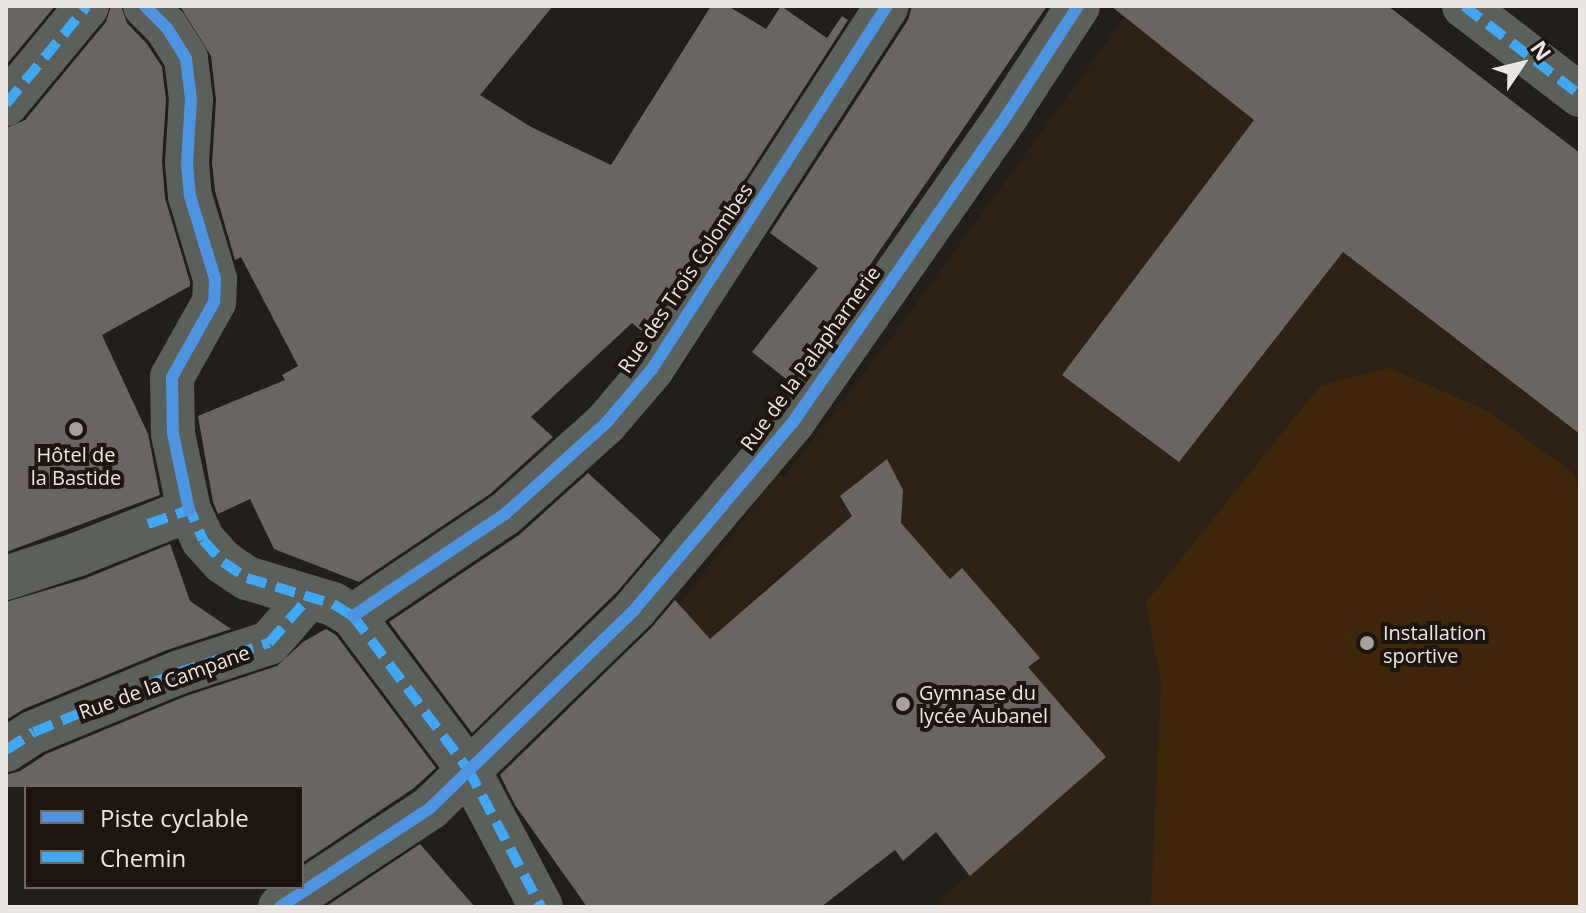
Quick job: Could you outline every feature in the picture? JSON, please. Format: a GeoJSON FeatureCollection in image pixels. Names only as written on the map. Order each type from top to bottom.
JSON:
{"type":"FeatureCollection","features":[{"type":"Feature","properties":{"kind":"street"},"geometry":{"type":"LineString","coordinates":[[6,104],[87,6]]}},
{"type":"Feature","properties":{"kind":"street"},"geometry":{"type":"LineString","coordinates":[[145,6],[167,28],[186,59],[191,99],[187,163],[190,196],[215,279],[214,302],[172,377],[173,434],[168,517]]}},
{"type":"Feature","properties":{"kind":"street","name":"Rue des Trois Colombes"},"geometry":{"type":"LineString","coordinates":[[353,616],[505,514],[606,423],[652,369],[887,6]]}},
{"type":"Feature","properties":{"kind":"street","name":"Rue de la Palapharnerie"},"geometry":{"type":"LineString","coordinates":[[280,907],[430,808],[635,609],[793,422],[1007,115],[1078,6]]}},
{"type":"Feature","properties":{"kind":"street"},"geometry":{"type":"LineString","coordinates":[[1464,6],[1580,95]]}},
{"type":"Feature","properties":{"kind":"street"},"geometry":{"type":"LineString","coordinates":[[6,578],[76,555],[168,517]]}},
{"type":"Feature","properties":{"kind":"street"},"geometry":{"type":"LineString","coordinates":[[168,517],[203,540],[223,562],[247,578],[333,604],[353,616],[468,769],[541,907]]}},
{"type":"Feature","properties":{"kind":"street","name":"Rue de la Campane"},"geometry":{"type":"LineString","coordinates":[[6,750],[34,732],[162,679],[269,643],[309,597]]}},
{"type":"Feature","properties":{"kind":"shaded area"},"geometry":{"type":"Polygon","coordinates":[[[1133,6],[1580,154],[1580,907],[943,907],[938,900],[967,877],[929,821],[823,608],[786,569],[711,640],[675,611],[778,474],[785,476],[897,330],[1133,6]]]}},
{"type":"Feature","properties":{"kind":"shaded area","name":"Installation sportive"},"geometry":{"type":"Polygon","coordinates":[[[1389,368],[1488,411],[1572,472],[1580,488],[1580,907],[1151,907],[1161,683],[1146,603],[1320,386],[1389,368]]]}},
{"type":"Feature","properties":{"kind":"building"},"geometry":{"type":"Polygon","coordinates":[[[6,6],[55,6],[6,65],[6,6]]]}},
{"type":"Feature","properties":{"kind":"building"},"geometry":{"type":"Polygon","coordinates":[[[111,6],[121,6],[127,23],[147,44],[162,67],[166,100],[162,161],[165,198],[190,282],[190,286],[102,335],[148,434],[160,495],[6,552],[6,128],[25,120],[106,22],[111,6]]]}},
{"type":"Feature","properties":{"kind":"building"},"geometry":{"type":"Polygon","coordinates":[[[180,6],[553,6],[480,95],[531,127],[611,165],[711,6],[728,6],[766,29],[781,6],[827,38],[842,16],[848,20],[645,334],[632,323],[531,417],[553,437],[490,494],[359,582],[274,549],[250,499],[218,514],[213,502],[198,416],[285,380],[282,375],[298,366],[241,257],[235,260],[215,191],[212,163],[216,100],[211,56],[180,6]]]}},
{"type":"Feature","properties":{"kind":"building"},"geometry":{"type":"Polygon","coordinates":[[[912,6],[1047,6],[790,382],[752,352],[818,268],[770,233],[908,20],[912,6]]]}},
{"type":"Feature","properties":{"kind":"building"},"geometry":{"type":"Polygon","coordinates":[[[1111,6],[1388,6],[1580,153],[1580,434],[1343,252],[1179,462],[1062,375],[1254,120],[1111,6]]]}},
{"type":"Feature","properties":{"kind":"building"},"geometry":{"type":"Polygon","coordinates":[[[887,459],[903,490],[901,523],[950,579],[962,568],[1040,658],[1028,667],[1106,757],[970,876],[936,832],[903,861],[895,850],[821,907],[587,907],[515,805],[500,775],[652,627],[675,600],[710,639],[852,516],[840,496],[887,459]]]}},
{"type":"Feature","properties":{"kind":"building"},"geometry":{"type":"Polygon","coordinates":[[[588,473],[661,540],[617,592],[472,733],[389,622],[519,535],[588,473]]]}},
{"type":"Feature","properties":{"kind":"building"},"geometry":{"type":"Polygon","coordinates":[[[170,544],[190,601],[231,629],[167,650],[24,709],[6,720],[6,602],[84,579],[170,544]]]}},
{"type":"Feature","properties":{"kind":"building"},"geometry":{"type":"Polygon","coordinates":[[[326,629],[336,635],[436,768],[414,788],[304,862],[304,785],[6,787],[6,775],[20,771],[46,754],[186,696],[277,666],[303,642],[326,629]]]}},
{"type":"Feature","properties":{"kind":"building"},"geometry":{"type":"Polygon","coordinates":[[[420,844],[475,907],[325,907],[420,844]]]}},
{"type":"Feature","properties":{"kind":"marked path"},"geometry":{"type":"LineString","coordinates":[[6,104],[87,6]]}},
{"type":"Feature","properties":{"kind":"marked path"},"geometry":{"type":"LineString","coordinates":[[1464,6],[1580,95]]}},
{"type":"Feature","properties":{"kind":"marked path"},"geometry":{"type":"LineString","coordinates":[[187,503],[203,540],[223,562],[247,578],[333,604],[353,616],[468,769],[541,907]]}},
{"type":"Feature","properties":{"kind":"marked path"},"geometry":{"type":"LineString","coordinates":[[148,524],[189,510]]}},
{"type":"Feature","properties":{"kind":"marked path"},"geometry":{"type":"LineString","coordinates":[[6,750],[34,732],[177,673],[269,643],[309,597]]}},
{"type":"Feature","properties":{"kind":"cycle path"},"geometry":{"type":"LineString","coordinates":[[145,6],[167,28],[186,59],[191,99],[187,163],[190,196],[215,279],[214,302],[172,377],[173,434],[189,510]]}},
{"type":"Feature","properties":{"kind":"cycle path"},"geometry":{"type":"LineString","coordinates":[[353,616],[505,514],[606,423],[652,369],[887,6]]}},
{"type":"Feature","properties":{"kind":"cycle path"},"geometry":{"type":"LineString","coordinates":[[280,907],[430,808],[635,609],[793,422],[1007,115],[1078,6]]}},
{"type":"Feature","properties":{"kind":"place","name":"Hôtel de la Bastide"},"geometry":{"type":"Point","coordinates":[76,429]}},
{"type":"Feature","properties":{"kind":"place","name":"Installation sportive"},"geometry":{"type":"Point","coordinates":[1367,643]}},
{"type":"Feature","properties":{"kind":"place","name":"Gymnase du lycée Aubanel"},"geometry":{"type":"Point","coordinates":[903,704]}}]}
